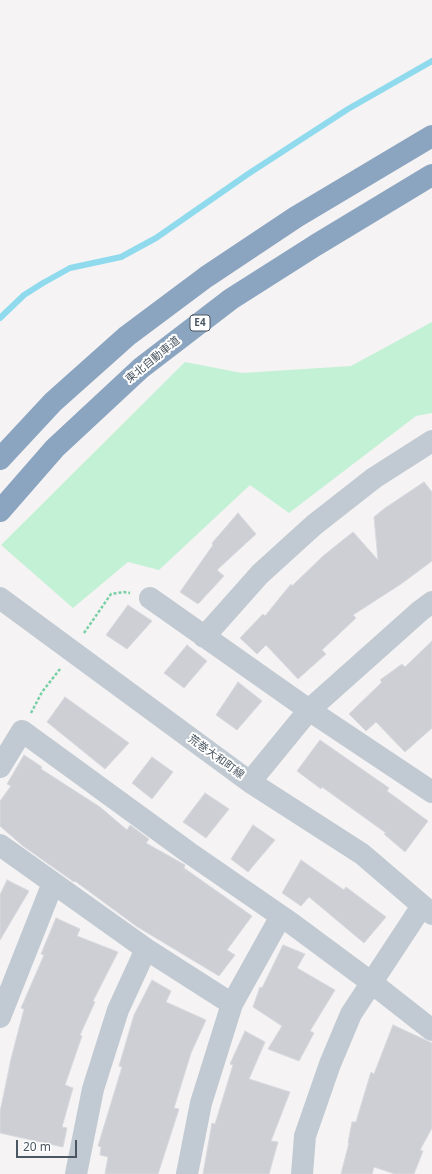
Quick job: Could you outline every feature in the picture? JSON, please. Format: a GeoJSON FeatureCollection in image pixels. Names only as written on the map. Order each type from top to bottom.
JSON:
{"type":"FeatureCollection","features":[{"type":"Feature","properties":{"kind":"highway"},"geometry":{"type":"LineString","coordinates":[[0,459],[53,402],[127,336],[194,286],[296,217],[432,136]]}},
{"type":"Feature","properties":{"kind":"highway","name":"東北自動車道"},"geometry":{"type":"LineString","coordinates":[[0,511],[55,448],[141,368],[231,299],[316,245],[432,175]]}},
{"type":"Feature","properties":{"kind":"street"},"geometry":{"type":"LineString","coordinates":[[204,637],[260,574],[314,525],[374,478],[432,441]]}},
{"type":"Feature","properties":{"kind":"street","name":"荒巻大和町線"},"geometry":{"type":"LineString","coordinates":[[0,598],[250,782],[362,854],[427,910]]}},
{"type":"Feature","properties":{"kind":"street"},"geometry":{"type":"LineString","coordinates":[[150,598],[309,710],[428,782]]}},
{"type":"Feature","properties":{"kind":"street"},"geometry":{"type":"LineString","coordinates":[[250,782],[309,710],[432,602]]}},
{"type":"Feature","properties":{"kind":"street"},"geometry":{"type":"LineString","coordinates":[[0,767],[22,731],[188,852],[280,916],[372,983],[432,1030]]}},
{"type":"Feature","properties":{"kind":"street"},"geometry":{"type":"LineString","coordinates":[[0,845],[146,949],[232,1004]]}},
{"type":"Feature","properties":{"kind":"street"},"geometry":{"type":"LineString","coordinates":[[0,1017],[53,883]]}},
{"type":"Feature","properties":{"kind":"street"},"geometry":{"type":"LineString","coordinates":[[302,1174],[305,1136],[330,1064],[351,1014],[372,983],[427,910]]}},
{"type":"Feature","properties":{"kind":"street"},"geometry":{"type":"LineString","coordinates":[[187,1174],[201,1103],[232,1004],[280,916]]}},
{"type":"Feature","properties":{"kind":"street"},"geometry":{"type":"LineString","coordinates":[[76,1174],[93,1089],[118,1010],[146,949]]}},
{"type":"Feature","properties":{"kind":"path"},"geometry":{"type":"LineString","coordinates":[[84,633],[111,594]]}},
{"type":"Feature","properties":{"kind":"path"},"geometry":{"type":"LineString","coordinates":[[42,692],[60,668]]}},
{"type":"Feature","properties":{"kind":"green space"},"geometry":{"type":"Polygon","coordinates":[[[432,322],[432,413],[416,416],[289,513],[250,485],[159,570],[128,562],[73,608],[1,545],[185,362],[242,373],[351,366],[432,322]]]}},
{"type":"Feature","properties":{"kind":"building"},"geometry":{"type":"Polygon","coordinates":[[[424,482],[432,492],[432,561],[401,584],[353,615],[356,618],[322,650],[326,654],[298,679],[266,645],[257,654],[240,638],[263,614],[265,616],[291,584],[292,586],[323,556],[353,532],[378,560],[374,517],[424,482]]]}},
{"type":"Feature","properties":{"kind":"building"},"geometry":{"type":"Polygon","coordinates":[[[238,513],[256,534],[217,570],[224,576],[198,604],[180,592],[213,545],[212,543],[238,513]]]}},
{"type":"Feature","properties":{"kind":"building"},"geometry":{"type":"Polygon","coordinates":[[[128,605],[152,621],[127,649],[106,635],[128,605]]]}},
{"type":"Feature","properties":{"kind":"building"},"geometry":{"type":"Polygon","coordinates":[[[432,641],[432,728],[405,752],[376,722],[366,731],[349,714],[382,682],[380,680],[402,664],[405,667],[432,641]]]}},
{"type":"Feature","properties":{"kind":"building"},"geometry":{"type":"Polygon","coordinates":[[[187,645],[207,661],[184,688],[164,673],[187,645]]]}},
{"type":"Feature","properties":{"kind":"building"},"geometry":{"type":"Polygon","coordinates":[[[238,682],[262,701],[237,730],[216,715],[238,682]]]}},
{"type":"Feature","properties":{"kind":"building"},"geometry":{"type":"Polygon","coordinates":[[[65,697],[129,743],[105,769],[47,722],[65,697]]]}},
{"type":"Feature","properties":{"kind":"building"},"geometry":{"type":"Polygon","coordinates":[[[320,740],[389,788],[387,791],[428,821],[405,852],[384,834],[386,833],[297,771],[320,740]]]}},
{"type":"Feature","properties":{"kind":"building"},"geometry":{"type":"Polygon","coordinates":[[[24,755],[42,767],[41,769],[100,807],[127,830],[130,825],[149,839],[146,843],[185,865],[184,868],[252,916],[227,950],[235,955],[219,976],[136,926],[75,881],[74,882],[23,846],[0,826],[0,801],[11,786],[7,784],[24,755]]]}},
{"type":"Feature","properties":{"kind":"building"},"geometry":{"type":"Polygon","coordinates":[[[152,757],[173,772],[152,799],[132,783],[152,757]]]}},
{"type":"Feature","properties":{"kind":"building"},"geometry":{"type":"Polygon","coordinates":[[[205,793],[229,809],[206,838],[183,822],[205,793]]]}},
{"type":"Feature","properties":{"kind":"building"},"geometry":{"type":"Polygon","coordinates":[[[253,825],[275,840],[248,872],[231,859],[253,825]]]}},
{"type":"Feature","properties":{"kind":"building"},"geometry":{"type":"Polygon","coordinates":[[[301,860],[344,890],[346,887],[386,917],[364,943],[309,897],[301,906],[282,893],[301,860]]]}},
{"type":"Feature","properties":{"kind":"building"},"geometry":{"type":"Polygon","coordinates":[[[7,880],[29,891],[0,940],[0,895],[7,880]]]}},
{"type":"Feature","properties":{"kind":"building"},"geometry":{"type":"Polygon","coordinates":[[[56,918],[80,929],[77,936],[118,952],[93,1001],[95,1002],[80,1035],[82,1036],[65,1085],[73,1088],[62,1127],[67,1128],[63,1147],[0,1133],[0,1112],[11,1059],[24,1009],[21,1008],[44,955],[41,954],[56,918]]]}},
{"type":"Feature","properties":{"kind":"building"},"geometry":{"type":"Polygon","coordinates":[[[283,945],[305,954],[297,968],[335,990],[310,1031],[314,1033],[299,1061],[268,1049],[282,1026],[253,1007],[260,987],[262,988],[283,945]]]}},
{"type":"Feature","properties":{"kind":"building"},"geometry":{"type":"Polygon","coordinates":[[[152,980],[171,991],[166,1002],[206,1020],[191,1053],[174,1108],[179,1109],[158,1174],[105,1174],[108,1157],[100,1155],[101,1147],[98,1146],[122,1067],[119,1066],[134,1015],[152,980]]]}},
{"type":"Feature","properties":{"kind":"building"},"geometry":{"type":"Polygon","coordinates":[[[393,1025],[432,1043],[432,1128],[420,1150],[423,1151],[414,1174],[395,1174],[374,1167],[372,1174],[341,1174],[349,1143],[352,1122],[356,1122],[371,1072],[374,1074],[393,1025]]]}},
{"type":"Feature","properties":{"kind":"building"},"geometry":{"type":"Polygon","coordinates":[[[245,1031],[265,1042],[249,1079],[290,1092],[271,1141],[278,1142],[269,1174],[203,1174],[212,1123],[215,1124],[233,1065],[230,1064],[245,1031]]]}},
{"type":"Feature","properties":{"kind":"waterway"},"geometry":{"type":"LineString","coordinates":[[0,318],[24,295],[70,268],[121,257],[156,238],[248,174],[348,109],[432,61]]}}]}
